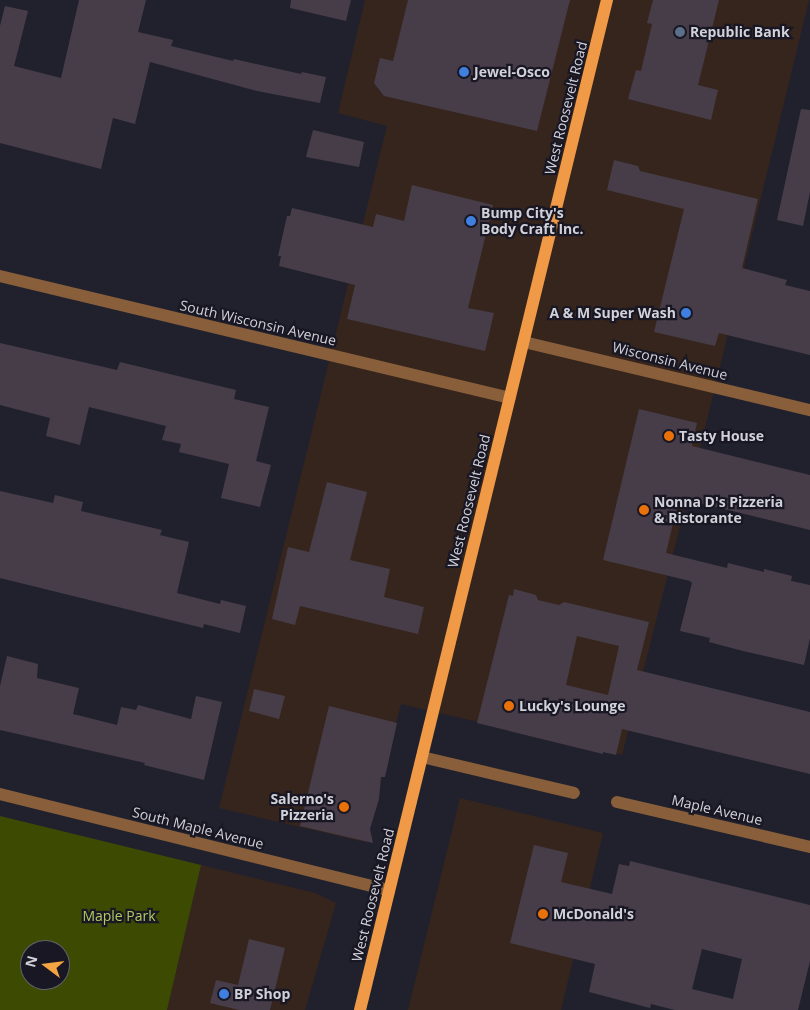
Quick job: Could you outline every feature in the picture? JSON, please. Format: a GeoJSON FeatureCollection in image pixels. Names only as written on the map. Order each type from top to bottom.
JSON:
{"type":"FeatureCollection","features":[{"type":"Feature","properties":{"kind":"main road","name":"West Roosevelt Road"},"geometry":{"type":"LineString","coordinates":[[360,1010],[608,0]]}},
{"type":"Feature","properties":{"kind":"street","name":"South Wisconsin Avenue"},"geometry":{"type":"LineString","coordinates":[[0,276],[510,398]]}},
{"type":"Feature","properties":{"kind":"street","name":"Wisconsin Avenue"},"geometry":{"type":"LineString","coordinates":[[524,342],[810,410]]}},
{"type":"Feature","properties":{"kind":"street"},"geometry":{"type":"LineString","coordinates":[[422,757],[574,793]]}},
{"type":"Feature","properties":{"kind":"street","name":"South Maple Avenue"},"geometry":{"type":"LineString","coordinates":[[0,794],[389,890]]}},
{"type":"Feature","properties":{"kind":"street","name":"Maple Avenue"},"geometry":{"type":"LineString","coordinates":[[617,802],[810,847]]}},
{"type":"Feature","properties":{"kind":"shaded area"},"geometry":{"type":"Polygon","coordinates":[[[365,0],[809,0],[706,424],[622,755],[401,704],[365,842],[219,808],[387,126],[338,113],[365,0]]]}},
{"type":"Feature","properties":{"kind":"shaded area"},"geometry":{"type":"Polygon","coordinates":[[[460,798],[603,833],[561,1010],[408,1010],[460,798]]]}},
{"type":"Feature","properties":{"kind":"shaded area"},"geometry":{"type":"Polygon","coordinates":[[[201,865],[315,893],[336,903],[305,1010],[167,1010],[201,865]]]}},
{"type":"Feature","properties":{"kind":"green space","name":"Maple Park"},"geometry":{"type":"Polygon","coordinates":[[[0,816],[201,865],[167,1010],[0,1010],[0,816]]]}},
{"type":"Feature","properties":{"kind":"building"},"geometry":{"type":"Polygon","coordinates":[[[79,0],[146,0],[138,32],[173,40],[171,46],[233,61],[234,59],[301,74],[302,72],[326,77],[320,103],[257,91],[150,62],[135,124],[113,118],[101,169],[0,143],[0,26],[5,6],[28,11],[14,66],[61,78],[79,0]]]}},
{"type":"Feature","properties":{"kind":"building"},"geometry":{"type":"Polygon","coordinates":[[[291,0],[351,0],[346,21],[290,8],[291,0]]]}},
{"type":"Feature","properties":{"kind":"building","name":"Jewel-Osco"},"geometry":{"type":"Polygon","coordinates":[[[408,0],[570,0],[537,131],[384,96],[374,83],[380,58],[393,61],[408,0]]]}},
{"type":"Feature","properties":{"kind":"building"},"geometry":{"type":"Polygon","coordinates":[[[653,0],[719,0],[698,85],[718,90],[711,120],[628,99],[636,70],[641,71],[652,24],[647,23],[653,0]]]}},
{"type":"Feature","properties":{"kind":"building"},"geometry":{"type":"Polygon","coordinates":[[[801,109],[810,110],[810,192],[803,226],[777,220],[801,109]]]}},
{"type":"Feature","properties":{"kind":"building"},"geometry":{"type":"Polygon","coordinates":[[[313,130],[364,142],[359,167],[306,157],[313,130]]]}},
{"type":"Feature","properties":{"kind":"building"},"geometry":{"type":"Polygon","coordinates":[[[614,160],[638,166],[640,171],[758,199],[742,268],[787,280],[785,285],[810,291],[810,355],[719,333],[715,346],[654,332],[684,209],[607,190],[614,160]]]}},
{"type":"Feature","properties":{"kind":"building"},"geometry":{"type":"Polygon","coordinates":[[[412,185],[493,205],[468,308],[494,313],[485,351],[347,319],[355,285],[279,266],[281,256],[278,256],[287,216],[290,216],[292,208],[373,227],[376,214],[404,221],[412,185]]]}},
{"type":"Feature","properties":{"kind":"building"},"geometry":{"type":"Polygon","coordinates":[[[0,343],[117,370],[120,362],[236,390],[234,399],[269,407],[256,461],[271,465],[260,507],[221,498],[229,464],[179,452],[181,444],[162,440],[166,426],[89,407],[80,445],[46,436],[50,418],[0,405],[0,343]]]}},
{"type":"Feature","properties":{"kind":"building"},"geometry":{"type":"Polygon","coordinates":[[[639,409],[697,423],[692,446],[810,475],[810,530],[679,498],[666,553],[727,568],[728,563],[764,572],[764,569],[792,576],[791,581],[810,585],[810,638],[804,665],[709,642],[710,638],[680,631],[692,583],[690,581],[603,560],[639,409]]]}},
{"type":"Feature","properties":{"kind":"building"},"geometry":{"type":"Polygon","coordinates":[[[327,482],[367,492],[350,560],[390,569],[384,597],[424,607],[418,634],[300,606],[295,625],[272,619],[288,547],[309,552],[327,482]]]}},
{"type":"Feature","properties":{"kind":"building"},"geometry":{"type":"Polygon","coordinates":[[[0,491],[53,503],[55,495],[83,502],[81,511],[162,530],[160,535],[189,542],[177,593],[220,604],[221,600],[246,606],[240,633],[204,624],[203,628],[0,578],[0,491]]]}},
{"type":"Feature","properties":{"kind":"building"},"geometry":{"type":"Polygon","coordinates":[[[514,589],[536,595],[538,600],[559,605],[564,602],[649,622],[637,670],[810,712],[810,774],[622,729],[616,755],[603,752],[603,754],[477,723],[509,595],[513,596],[514,589]],[[577,636],[566,685],[608,695],[619,646],[577,636]]]}},
{"type":"Feature","properties":{"kind":"building"},"geometry":{"type":"Polygon","coordinates":[[[7,656],[38,664],[37,678],[79,688],[73,714],[117,725],[121,707],[136,710],[138,705],[191,719],[196,696],[222,702],[204,780],[144,765],[145,763],[0,730],[0,686],[7,656]]]}},
{"type":"Feature","properties":{"kind":"building"},"geometry":{"type":"Polygon","coordinates":[[[254,689],[285,696],[279,719],[249,711],[254,689]]]}},
{"type":"Feature","properties":{"kind":"building"},"geometry":{"type":"Polygon","coordinates":[[[329,706],[397,723],[385,777],[381,777],[379,799],[370,829],[373,843],[300,826],[329,706]]]}},
{"type":"Feature","properties":{"kind":"building"},"geometry":{"type":"Polygon","coordinates":[[[534,845],[568,853],[561,882],[612,894],[619,864],[629,866],[630,861],[810,905],[810,961],[798,1010],[675,1010],[651,1004],[650,1008],[589,992],[595,964],[510,943],[534,845]],[[702,949],[692,989],[733,999],[742,959],[702,949]]]}},
{"type":"Feature","properties":{"kind":"building"},"geometry":{"type":"Polygon","coordinates":[[[249,939],[285,948],[270,1010],[239,1010],[210,1003],[216,980],[238,985],[249,939]]]}},
{"type":"Feature","properties":{"kind":"place","name":"Republic Bank"},"geometry":{"type":"Point","coordinates":[680,32]}},
{"type":"Feature","properties":{"kind":"place","name":"Jewel-Osco"},"geometry":{"type":"Point","coordinates":[464,72]}},
{"type":"Feature","properties":{"kind":"place","name":"Bump City's Body Craft Inc."},"geometry":{"type":"Point","coordinates":[471,221]}},
{"type":"Feature","properties":{"kind":"place","name":"A & M Super Wash"},"geometry":{"type":"Point","coordinates":[686,313]}},
{"type":"Feature","properties":{"kind":"place","name":"Tasty House"},"geometry":{"type":"Point","coordinates":[669,436]}},
{"type":"Feature","properties":{"kind":"place","name":"Nonna D's Pizzeria & Ristorante"},"geometry":{"type":"Point","coordinates":[644,510]}},
{"type":"Feature","properties":{"kind":"place","name":"Lucky's Lounge"},"geometry":{"type":"Point","coordinates":[509,706]}},
{"type":"Feature","properties":{"kind":"place","name":"Salerno's Pizzeria"},"geometry":{"type":"Point","coordinates":[344,807]}},
{"type":"Feature","properties":{"kind":"place","name":"McDonald's"},"geometry":{"type":"Point","coordinates":[543,914]}},
{"type":"Feature","properties":{"kind":"place","name":"BP Shop"},"geometry":{"type":"Point","coordinates":[224,994]}}]}
